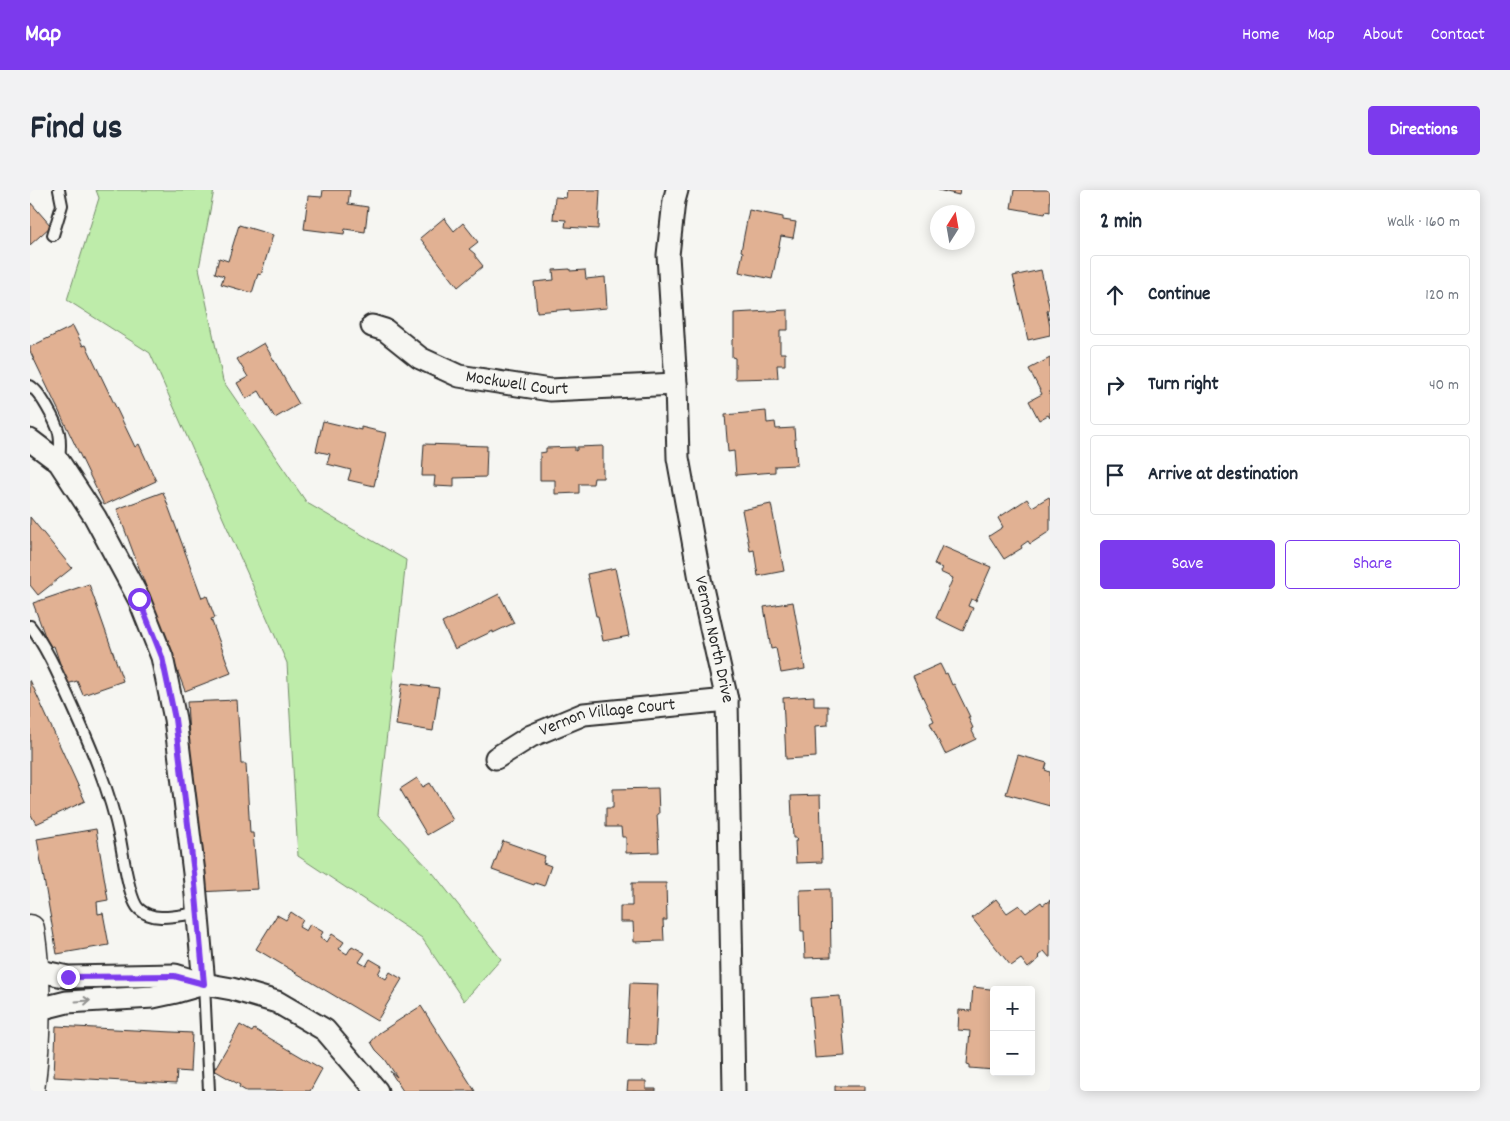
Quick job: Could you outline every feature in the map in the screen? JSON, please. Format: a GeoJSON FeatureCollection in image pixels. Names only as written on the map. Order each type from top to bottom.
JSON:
{"type":"FeatureCollection","features":[{"type":"Feature","properties":{"kind":"street","name":"Vernon North Drive"},"geometry":{"type":"LineString","coordinates":[[677,190],[668,255],[676,384],[678,458],[700,578],[728,700],[734,1091]]}},
{"type":"Feature","properties":{"kind":"street","name":"Mockwell Court"},"geometry":{"type":"LineString","coordinates":[[372,326],[385,330],[420,358],[459,376],[550,390],[676,384]]}},
{"type":"Feature","properties":{"kind":"street"},"geometry":{"type":"LineString","coordinates":[[30,440],[59,462],[95,517],[139,599],[162,657],[175,719],[198,913],[204,984]]}},
{"type":"Feature","properties":{"kind":"street","name":"Vernon Village Court"},"geometry":{"type":"LineString","coordinates":[[496,758],[531,736],[584,714],[728,700]]}},
{"type":"Feature","properties":{"kind":"street"},"geometry":{"type":"LineString","coordinates":[[30,929],[35,970],[35,1010],[30,1091]]}},
{"type":"Feature","properties":{"kind":"street"},"geometry":{"type":"LineString","coordinates":[[35,970],[68,977],[174,976],[232,989],[277,1002],[326,1030],[377,1091]]}},
{"type":"Feature","properties":{"kind":"street"},"geometry":{"type":"LineString","coordinates":[[35,1010],[67,1002],[153,997],[204,984]]}},
{"type":"Feature","properties":{"kind":"lane"},"geometry":{"type":"LineString","coordinates":[[53,235],[62,205],[59,190]]}},
{"type":"Feature","properties":{"kind":"lane"},"geometry":{"type":"LineString","coordinates":[[30,386],[35,388],[58,432],[60,446],[59,462]]}},
{"type":"Feature","properties":{"kind":"lane"},"geometry":{"type":"LineString","coordinates":[[30,626],[52,663],[84,732],[114,812],[129,885],[136,907],[146,914],[158,917],[198,913]]}},
{"type":"Feature","properties":{"kind":"lane"},"geometry":{"type":"LineString","coordinates":[[204,984],[209,1091]]}},
{"type":"Feature","properties":{"kind":"green space"},"geometry":{"type":"Polygon","coordinates":[[[96,190],[214,190],[199,268],[223,381],[307,503],[406,560],[378,815],[433,873],[501,959],[464,1001],[422,938],[298,856],[287,663],[150,353],[67,300],[99,198],[96,190]]]}},
{"type":"Feature","properties":{"kind":"building"},"geometry":{"type":"Polygon","coordinates":[[[323,190],[350,190],[348,204],[368,207],[365,232],[345,229],[344,234],[304,229],[308,196],[322,197],[323,190]]]}},
{"type":"Feature","properties":{"kind":"building"},"geometry":{"type":"Polygon","coordinates":[[[567,190],[600,190],[598,229],[565,227],[566,220],[553,219],[555,197],[566,198],[567,190]]]}},
{"type":"Feature","properties":{"kind":"building"},"geometry":{"type":"Polygon","coordinates":[[[938,190],[960,190],[959,195],[938,190]]]}},
{"type":"Feature","properties":{"kind":"building"},"geometry":{"type":"Polygon","coordinates":[[[1014,190],[1050,190],[1050,212],[1046,211],[1045,214],[1011,208],[1014,190]]]}},
{"type":"Feature","properties":{"kind":"building"},"geometry":{"type":"Polygon","coordinates":[[[30,202],[51,226],[30,245],[30,202]]]}},
{"type":"Feature","properties":{"kind":"building"},"geometry":{"type":"Polygon","coordinates":[[[749,210],[783,217],[783,220],[796,222],[793,238],[781,236],[772,279],[739,272],[749,210]]]}},
{"type":"Feature","properties":{"kind":"building"},"geometry":{"type":"Polygon","coordinates":[[[444,218],[454,231],[463,223],[478,242],[469,249],[483,266],[458,287],[420,238],[444,218]]]}},
{"type":"Feature","properties":{"kind":"building"},"geometry":{"type":"Polygon","coordinates":[[[239,225],[273,235],[261,275],[258,274],[252,293],[221,284],[224,276],[215,273],[219,258],[228,261],[239,225]]]}},
{"type":"Feature","properties":{"kind":"building"},"geometry":{"type":"Polygon","coordinates":[[[570,269],[570,271],[585,270],[586,279],[605,277],[607,308],[537,312],[534,282],[554,280],[553,270],[570,269]]]}},
{"type":"Feature","properties":{"kind":"building"},"geometry":{"type":"Polygon","coordinates":[[[1041,270],[1050,310],[1047,311],[1050,335],[1028,340],[1013,276],[1041,270]]]}},
{"type":"Feature","properties":{"kind":"building"},"geometry":{"type":"Polygon","coordinates":[[[788,310],[788,330],[780,330],[780,353],[785,353],[785,365],[777,365],[778,378],[735,379],[735,358],[732,357],[734,313],[788,310]]]}},
{"type":"Feature","properties":{"kind":"building"},"geometry":{"type":"Polygon","coordinates":[[[73,326],[83,346],[86,345],[135,447],[139,444],[156,481],[104,505],[30,351],[30,347],[73,326]]]}},
{"type":"Feature","properties":{"kind":"building"},"geometry":{"type":"Polygon","coordinates":[[[264,343],[299,404],[275,418],[259,391],[246,399],[237,383],[248,377],[237,359],[264,343]]]}},
{"type":"Feature","properties":{"kind":"building"},"geometry":{"type":"Polygon","coordinates":[[[1050,358],[1050,418],[1048,415],[1039,420],[1029,401],[1042,394],[1029,369],[1050,358]]]}},
{"type":"Feature","properties":{"kind":"building"},"geometry":{"type":"Polygon","coordinates":[[[766,411],[767,423],[775,422],[776,429],[794,428],[797,465],[775,466],[775,472],[736,475],[734,451],[728,452],[725,415],[766,411]]]}},
{"type":"Feature","properties":{"kind":"building"},"geometry":{"type":"Polygon","coordinates":[[[323,421],[361,430],[361,427],[386,433],[374,486],[348,480],[351,470],[327,464],[330,454],[316,451],[323,421]]]}},
{"type":"Feature","properties":{"kind":"building"},"geometry":{"type":"Polygon","coordinates":[[[424,444],[487,446],[486,477],[454,478],[454,487],[434,486],[435,476],[422,476],[424,444]]]}},
{"type":"Feature","properties":{"kind":"building"},"geometry":{"type":"Polygon","coordinates":[[[603,446],[603,478],[594,478],[593,484],[579,484],[579,493],[555,494],[555,480],[540,480],[540,453],[546,452],[546,448],[575,447],[575,451],[577,447],[603,446]]]}},
{"type":"Feature","properties":{"kind":"building"},"geometry":{"type":"Polygon","coordinates":[[[163,492],[202,598],[207,596],[215,618],[211,619],[231,673],[185,691],[117,509],[163,492]]]}},
{"type":"Feature","properties":{"kind":"building"},"geometry":{"type":"Polygon","coordinates":[[[1049,497],[1050,531],[1030,544],[1028,541],[1021,546],[1022,548],[1004,559],[989,536],[1003,527],[998,518],[1027,499],[1032,507],[1049,497]]]}},
{"type":"Feature","properties":{"kind":"building"},"geometry":{"type":"Polygon","coordinates":[[[771,504],[784,571],[758,576],[754,550],[750,551],[742,510],[771,504]]]}},
{"type":"Feature","properties":{"kind":"building"},"geometry":{"type":"Polygon","coordinates":[[[30,517],[72,568],[38,595],[30,585],[30,517]]]}},
{"type":"Feature","properties":{"kind":"building"},"geometry":{"type":"Polygon","coordinates":[[[942,546],[991,567],[976,601],[971,599],[968,606],[973,608],[963,631],[936,618],[953,578],[940,572],[942,568],[934,564],[942,546]]]}},
{"type":"Feature","properties":{"kind":"building"},"geometry":{"type":"Polygon","coordinates":[[[615,568],[629,636],[603,641],[587,574],[615,568]]]}},
{"type":"Feature","properties":{"kind":"building"},"geometry":{"type":"Polygon","coordinates":[[[89,584],[123,681],[83,695],[77,681],[67,684],[54,646],[49,647],[33,603],[89,584]]]}},
{"type":"Feature","properties":{"kind":"building"},"geometry":{"type":"Polygon","coordinates":[[[499,594],[514,623],[455,649],[442,623],[499,594]]]}},
{"type":"Feature","properties":{"kind":"building"},"geometry":{"type":"Polygon","coordinates":[[[793,602],[805,669],[781,673],[776,648],[771,649],[764,607],[793,602]]]}},
{"type":"Feature","properties":{"kind":"building"},"geometry":{"type":"Polygon","coordinates":[[[940,664],[945,674],[947,673],[952,685],[954,684],[970,717],[968,717],[973,728],[971,729],[976,739],[945,754],[930,723],[934,721],[913,676],[940,664]]]}},
{"type":"Feature","properties":{"kind":"building"},"geometry":{"type":"Polygon","coordinates":[[[30,680],[85,801],[36,824],[30,813],[30,680]]]}},
{"type":"Feature","properties":{"kind":"building"},"geometry":{"type":"Polygon","coordinates":[[[402,683],[439,688],[433,731],[396,725],[402,683]]]}},
{"type":"Feature","properties":{"kind":"building"},"geometry":{"type":"Polygon","coordinates":[[[814,696],[814,706],[828,706],[828,725],[815,726],[816,757],[786,759],[783,698],[814,696]]]}},
{"type":"Feature","properties":{"kind":"building"},"geometry":{"type":"Polygon","coordinates":[[[237,700],[241,764],[246,764],[250,833],[253,833],[258,889],[198,892],[187,702],[237,700]]]}},
{"type":"Feature","properties":{"kind":"building"},"geometry":{"type":"Polygon","coordinates":[[[1018,755],[1047,763],[1045,770],[1050,772],[1050,806],[1006,794],[1018,755]]]}},
{"type":"Feature","properties":{"kind":"building"},"geometry":{"type":"Polygon","coordinates":[[[417,778],[423,787],[430,783],[453,820],[427,835],[400,789],[417,778]]]}},
{"type":"Feature","properties":{"kind":"building"},"geometry":{"type":"Polygon","coordinates":[[[658,788],[659,852],[626,853],[626,837],[622,837],[621,827],[606,827],[606,808],[613,808],[613,789],[658,788]]]}},
{"type":"Feature","properties":{"kind":"building"},"geometry":{"type":"Polygon","coordinates":[[[820,795],[822,862],[796,863],[795,841],[797,841],[796,838],[793,838],[791,796],[820,795]]]}},
{"type":"Feature","properties":{"kind":"building"},"geometry":{"type":"Polygon","coordinates":[[[96,829],[108,900],[97,902],[98,914],[103,913],[109,945],[57,954],[37,839],[96,829]]]}},
{"type":"Feature","properties":{"kind":"building"},"geometry":{"type":"Polygon","coordinates":[[[503,841],[545,856],[543,863],[551,866],[544,886],[535,883],[534,885],[492,870],[503,841]]]}},
{"type":"Feature","properties":{"kind":"building"},"geometry":{"type":"Polygon","coordinates":[[[632,883],[666,883],[667,920],[663,920],[664,941],[634,942],[633,922],[620,922],[620,906],[632,906],[632,883]]]}},
{"type":"Feature","properties":{"kind":"building"},"geometry":{"type":"Polygon","coordinates":[[[830,889],[831,957],[805,958],[804,931],[801,931],[800,890],[830,889]]]}},
{"type":"Feature","properties":{"kind":"building"},"geometry":{"type":"Polygon","coordinates":[[[996,899],[1007,913],[1019,905],[1026,913],[1041,902],[1043,905],[1050,900],[1050,958],[1044,951],[1038,956],[1040,958],[1028,968],[1021,959],[1011,966],[972,918],[996,899]]]}},
{"type":"Feature","properties":{"kind":"building"},"geometry":{"type":"Polygon","coordinates":[[[291,912],[303,920],[299,927],[306,931],[310,924],[323,932],[320,937],[327,942],[332,934],[344,942],[339,949],[347,954],[352,946],[365,953],[359,962],[366,966],[370,959],[382,966],[378,974],[386,979],[390,972],[402,979],[377,1021],[256,949],[277,915],[286,920],[291,912]]]}},
{"type":"Feature","properties":{"kind":"building"},"geometry":{"type":"Polygon","coordinates":[[[630,983],[658,984],[655,1045],[627,1044],[630,983]]]}},
{"type":"Feature","properties":{"kind":"building"},"geometry":{"type":"Polygon","coordinates":[[[973,987],[990,989],[990,1070],[970,1068],[970,1065],[967,1064],[970,1031],[958,1030],[959,1010],[971,1011],[973,987]]]}},
{"type":"Feature","properties":{"kind":"building"},"geometry":{"type":"Polygon","coordinates":[[[840,996],[845,1056],[815,1058],[810,998],[840,996]]]}},
{"type":"Feature","properties":{"kind":"building"},"geometry":{"type":"Polygon","coordinates":[[[421,1006],[475,1091],[403,1091],[390,1071],[397,1077],[385,1059],[376,1050],[371,1042],[379,1033],[421,1006]]]}},
{"type":"Feature","properties":{"kind":"building"},"geometry":{"type":"Polygon","coordinates":[[[240,1025],[252,1032],[254,1029],[322,1069],[310,1091],[246,1091],[239,1087],[240,1085],[214,1070],[240,1025]]]}},
{"type":"Feature","properties":{"kind":"building"},"geometry":{"type":"Polygon","coordinates":[[[56,1026],[192,1033],[190,1072],[177,1071],[176,1084],[54,1077],[56,1026]]]}},
{"type":"Feature","properties":{"kind":"building"},"geometry":{"type":"Polygon","coordinates":[[[628,1081],[646,1081],[646,1089],[656,1089],[656,1091],[627,1091],[628,1081]]]}},
{"type":"Feature","properties":{"kind":"building"},"geometry":{"type":"Polygon","coordinates":[[[835,1086],[864,1086],[864,1091],[835,1091],[835,1086]]]}},
{"type":"Feature","properties":{"kind":"route"},"geometry":{"type":"LineString","coordinates":[[68,977],[174,976],[204,984],[194,873],[175,719],[162,657],[139,599]]}}]}
